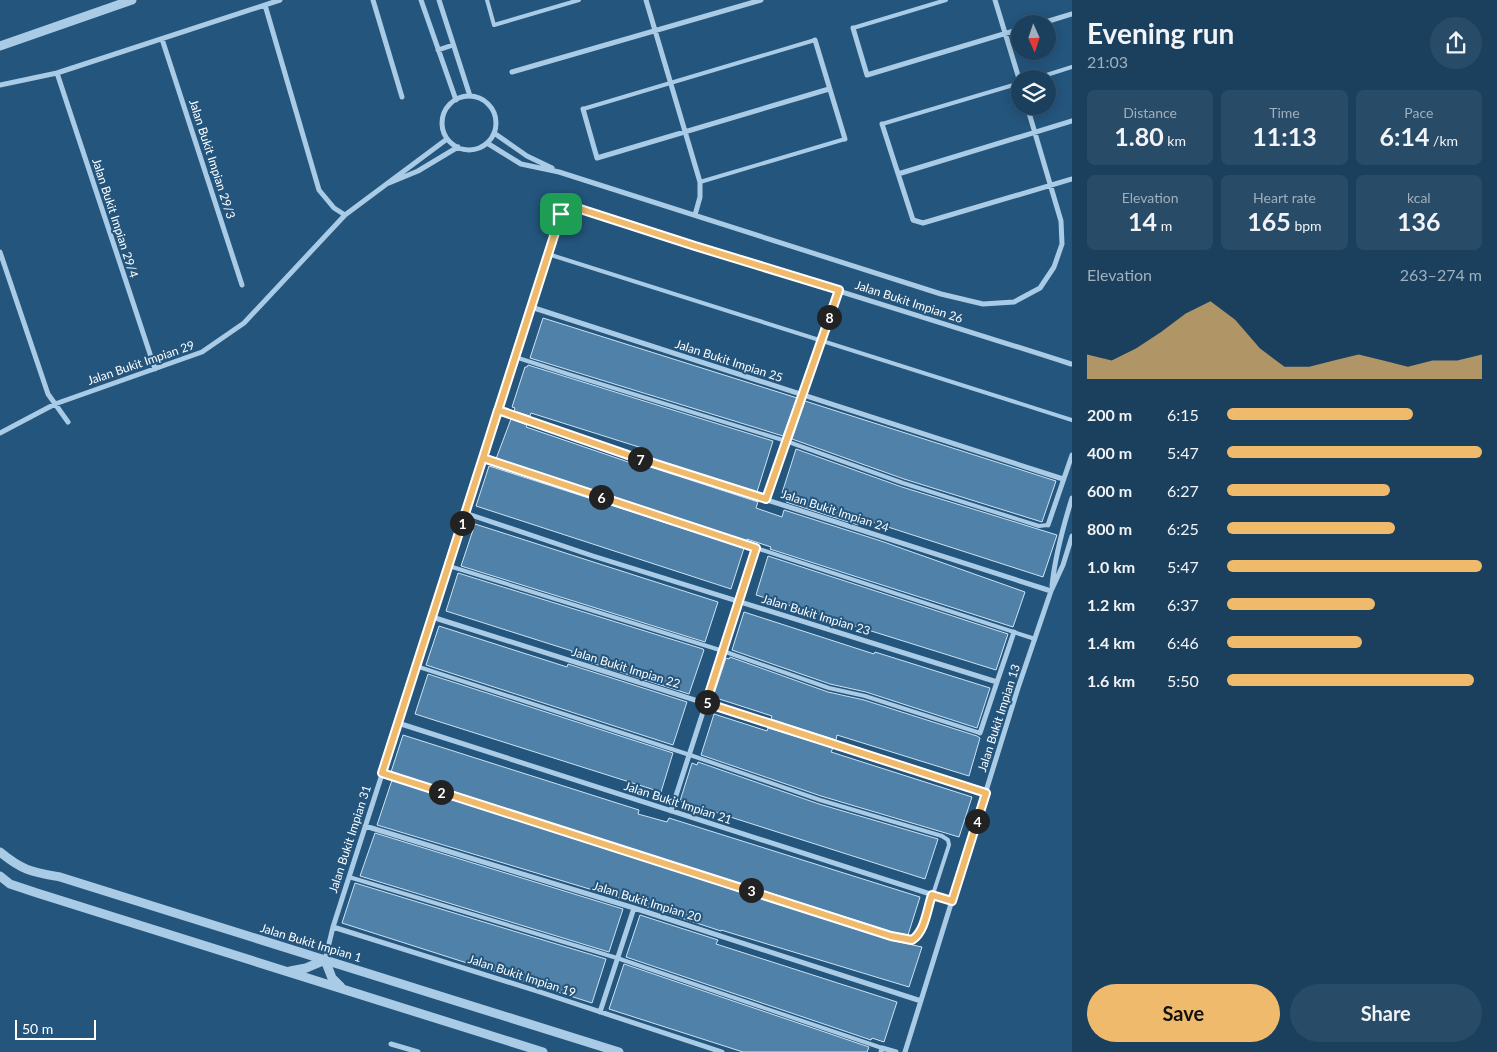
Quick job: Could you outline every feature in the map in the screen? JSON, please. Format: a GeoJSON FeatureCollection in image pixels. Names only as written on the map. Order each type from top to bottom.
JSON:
{"type":"FeatureCollection","features":[{"type":"Feature","properties":{"kind":"street"},"geometry":{"type":"LineString","coordinates":[[0,46],[132,0]]}},
{"type":"Feature","properties":{"kind":"street"},"geometry":{"type":"LineString","coordinates":[[0,85],[57,73],[280,0]]}},
{"type":"Feature","properties":{"kind":"street"},"geometry":{"type":"LineString","coordinates":[[373,0],[402,97]]}},
{"type":"Feature","properties":{"kind":"street"},"geometry":{"type":"LineString","coordinates":[[423,0],[456,100]]}},
{"type":"Feature","properties":{"kind":"street"},"geometry":{"type":"LineString","coordinates":[[439,0],[470,96]]}},
{"type":"Feature","properties":{"kind":"street"},"geometry":{"type":"LineString","coordinates":[[646,0],[700,182],[700,197],[695,214]]}},
{"type":"Feature","properties":{"kind":"street"},"geometry":{"type":"LineString","coordinates":[[512,72],[761,0]]}},
{"type":"Feature","properties":{"kind":"street"},"geometry":{"type":"LineString","coordinates":[[995,0],[1016,70]]}},
{"type":"Feature","properties":{"kind":"street"},"geometry":{"type":"LineString","coordinates":[[265,5],[319,190],[334,208],[345,214]]}},
{"type":"Feature","properties":{"kind":"street"},"geometry":{"type":"LineString","coordinates":[[1056,19],[1072,14]]}},
{"type":"Feature","properties":{"kind":"street"},"geometry":{"type":"LineString","coordinates":[[853,28],[867,75],[1011,32]]}},
{"type":"Feature","properties":{"kind":"street","name":"Jalan Bukit Impian 29/3"},"geometry":{"type":"LineString","coordinates":[[162,39],[242,285]]}},
{"type":"Feature","properties":{"kind":"street"},"geometry":{"type":"LineString","coordinates":[[815,40],[844,139]]}},
{"type":"Feature","properties":{"kind":"street"},"geometry":{"type":"LineString","coordinates":[[438,50],[452,45]]}},
{"type":"Feature","properties":{"kind":"street","name":"Jalan Bukit Impian 29/4"},"geometry":{"type":"LineString","coordinates":[[57,73],[155,369]]}},
{"type":"Feature","properties":{"kind":"street"},"geometry":{"type":"LineString","coordinates":[[583,109],[598,158],[830,89]]}},
{"type":"Feature","properties":{"kind":"street"},"geometry":{"type":"LineString","coordinates":[[470,96],[486,102],[492,108],[496,125],[494,133],[487,143],[476,149],[464,149],[447,139],[442,122],[444,113],[449,105],[456,100],[470,96]]}},
{"type":"Feature","properties":{"kind":"street"},"geometry":{"type":"LineString","coordinates":[[487,143],[521,164],[559,172],[941,294],[983,304],[1014,302],[1040,288],[1054,267],[1062,244],[1060,220],[1030,115]]}},
{"type":"Feature","properties":{"kind":"street"},"geometry":{"type":"LineString","coordinates":[[898,174],[1072,121]]}},
{"type":"Feature","properties":{"kind":"street"},"geometry":{"type":"LineString","coordinates":[[882,124],[913,220],[918,223],[1072,179]]}},
{"type":"Feature","properties":{"kind":"street"},"geometry":{"type":"LineString","coordinates":[[494,133],[527,156],[559,172]]}},
{"type":"Feature","properties":{"kind":"street","name":"Jalan Bukit Impian 29"},"geometry":{"type":"LineString","coordinates":[[0,433],[55,404],[202,352],[244,323],[345,214],[447,139]]}},
{"type":"Feature","properties":{"kind":"street","name":"Jalan Bukit Impian 29"},"geometry":{"type":"LineString","coordinates":[[382,186],[418,171],[458,147]]}},
{"type":"Feature","properties":{"kind":"street","name":"Jalan Bukit Impian 31"},"geometry":{"type":"LineString","coordinates":[[333,927],[561,214],[563,210],[569,207]]}},
{"type":"Feature","properties":{"kind":"street","name":"Jalan Bukit Impian 26"},"geometry":{"type":"LineString","coordinates":[[569,207],[1071,364]]}},
{"type":"Feature","properties":{"kind":"street"},"geometry":{"type":"LineString","coordinates":[[0,252],[48,394],[68,422]]}},
{"type":"Feature","properties":{"kind":"street"},"geometry":{"type":"LineString","coordinates":[[766,499],[839,290]]}},
{"type":"Feature","properties":{"kind":"street","name":"Jalan Bukit Impian 25"},"geometry":{"type":"LineString","coordinates":[[531,307],[1063,479]]}},
{"type":"Feature","properties":{"kind":"street","name":"Jalan Bukit Impian 24"},"geometry":{"type":"LineString","coordinates":[[498,410],[628,455],[1051,591]]}},
{"type":"Feature","properties":{"kind":"street"},"geometry":{"type":"LineString","coordinates":[[1048,525],[1072,455]]}},
{"type":"Feature","properties":{"kind":"street","name":"Jalan Bukit Impian 13"},"geometry":{"type":"LineString","coordinates":[[1051,591],[1054,562],[1072,498]]}},
{"type":"Feature","properties":{"kind":"street","name":"Jalan Bukit Impian 23"},"geometry":{"type":"LineString","coordinates":[[465,513],[593,556],[997,682]]}},
{"type":"Feature","properties":{"kind":"street","name":"Jalan Bukit Impian 13"},"geometry":{"type":"LineString","coordinates":[[906,1052],[1035,638],[1072,536]]}},
{"type":"Feature","properties":{"kind":"street"},"geometry":{"type":"LineString","coordinates":[[671,811],[756,548]]}},
{"type":"Feature","properties":{"kind":"street","name":"Jalan Bukit Impian 22"},"geometry":{"type":"LineString","coordinates":[[432,617],[986,793]]}},
{"type":"Feature","properties":{"kind":"street"},"geometry":{"type":"LineString","coordinates":[[980,733],[1014,632]]}},
{"type":"Feature","properties":{"kind":"street","name":"Jalan Bukit Impian 21"},"geometry":{"type":"LineString","coordinates":[[398,724],[952,901]]}},
{"type":"Feature","properties":{"kind":"street","name":"Jalan Bukit Impian 20"},"geometry":{"type":"LineString","coordinates":[[365,826],[634,908],[921,1001]]}},
{"type":"Feature","properties":{"kind":"street","name":"Jalan Bukit Impian 1"},"geometry":{"type":"LineString","coordinates":[[0,852],[13,863],[27,871],[60,877],[619,1052]]}},
{"type":"Feature","properties":{"kind":"street"},"geometry":{"type":"LineString","coordinates":[[0,876],[10,884],[37,893],[543,1052]]}},
{"type":"Feature","properties":{"kind":"street"},"geometry":{"type":"LineString","coordinates":[[600,1012],[634,908]]}},
{"type":"Feature","properties":{"kind":"street"},"geometry":{"type":"LineString","coordinates":[[333,927],[325,960],[332,978],[343,989]]}},
{"type":"Feature","properties":{"kind":"street","name":"Jalan Bukit Impian 19"},"geometry":{"type":"LineString","coordinates":[[333,927],[722,1052]]}},
{"type":"Feature","properties":{"kind":"street"},"geometry":{"type":"LineString","coordinates":[[287,972],[306,968],[325,960]]}},
{"type":"Feature","properties":{"kind":"street"},"geometry":{"type":"LineString","coordinates":[[391,1044],[418,1052]]}},
{"type":"Feature","properties":{"kind":"street"},"geometry":{"type":"LineString","coordinates":[[881,1050],[896,1052]]}},
{"type":"Feature","properties":{"kind":"lane"},"geometry":{"type":"LineString","coordinates":[[487,0],[494,25],[579,0]]}},
{"type":"Feature","properties":{"kind":"lane"},"geometry":{"type":"LineString","coordinates":[[853,28],[946,0]]}},
{"type":"Feature","properties":{"kind":"lane"},"geometry":{"type":"LineString","coordinates":[[583,109],[815,40]]}},
{"type":"Feature","properties":{"kind":"lane"},"geometry":{"type":"LineString","coordinates":[[1056,72],[1072,67]]}},
{"type":"Feature","properties":{"kind":"lane"},"geometry":{"type":"LineString","coordinates":[[882,124],[1011,86]]}},
{"type":"Feature","properties":{"kind":"lane"},"geometry":{"type":"LineString","coordinates":[[700,182],[844,139]]}},
{"type":"Feature","properties":{"kind":"lane"},"geometry":{"type":"LineString","coordinates":[[548,254],[1072,420]]}},
{"type":"Feature","properties":{"kind":"lane"},"geometry":{"type":"LineString","coordinates":[[515,356],[786,441],[903,483],[1040,526],[1048,525]]}},
{"type":"Feature","properties":{"kind":"lane"},"geometry":{"type":"LineString","coordinates":[[483,458],[1035,638]]}},
{"type":"Feature","properties":{"kind":"lane"},"geometry":{"type":"LineString","coordinates":[[448,566],[723,651],[829,688],[865,696],[980,733]]}},
{"type":"Feature","properties":{"kind":"lane"},"geometry":{"type":"LineString","coordinates":[[382,773],[891,936],[912,940],[917,937],[922,928],[949,845],[948,840],[942,836],[820,800],[690,755],[416,666]]}},
{"type":"Feature","properties":{"kind":"lane"},"geometry":{"type":"LineString","coordinates":[[349,878],[617,958],[881,1050]]}},
{"type":"Feature","properties":{"kind":"building"},"geometry":{"type":"Polygon","coordinates":[[[543,318],[797,398],[783,436],[530,358],[543,318]]]}},
{"type":"Feature","properties":{"kind":"building"},"geometry":{"type":"Polygon","coordinates":[[[528,365],[773,441],[757,492],[640,455],[642,448],[531,413],[530,416],[514,411],[515,408],[512,407],[525,367],[528,365]]]}},
{"type":"Feature","properties":{"kind":"building"},"geometry":{"type":"Polygon","coordinates":[[[805,401],[1056,481],[1042,522],[904,479],[792,439],[805,401]]]}},
{"type":"Feature","properties":{"kind":"building"},"geometry":{"type":"Polygon","coordinates":[[[511,419],[527,425],[526,427],[637,465],[638,463],[758,502],[756,508],[782,517],[784,510],[881,541],[1025,592],[1013,627],[496,459],[511,419]]]}},
{"type":"Feature","properties":{"kind":"building"},"geometry":{"type":"Polygon","coordinates":[[[796,449],[902,487],[1057,535],[1043,577],[860,518],[858,525],[786,502],[789,495],[782,493],[796,449]]]}},
{"type":"Feature","properties":{"kind":"building"},"geometry":{"type":"Polygon","coordinates":[[[489,466],[744,548],[731,589],[476,506],[489,466]]]}},
{"type":"Feature","properties":{"kind":"building"},"geometry":{"type":"Polygon","coordinates":[[[475,524],[718,602],[705,642],[461,566],[475,524]]]}},
{"type":"Feature","properties":{"kind":"building"},"geometry":{"type":"Polygon","coordinates":[[[768,556],[1008,634],[996,670],[756,595],[768,556]]]}},
{"type":"Feature","properties":{"kind":"building"},"geometry":{"type":"Polygon","coordinates":[[[458,573],[703,649],[689,694],[570,656],[572,651],[446,611],[458,573]]]}},
{"type":"Feature","properties":{"kind":"building"},"geometry":{"type":"Polygon","coordinates":[[[744,612],[874,654],[875,652],[990,688],[977,728],[866,692],[830,684],[732,650],[744,612]]]}},
{"type":"Feature","properties":{"kind":"building"},"geometry":{"type":"Polygon","coordinates":[[[439,626],[567,667],[568,664],[687,702],[673,745],[426,665],[439,626]]]}},
{"type":"Feature","properties":{"kind":"building"},"geometry":{"type":"Polygon","coordinates":[[[730,657],[828,692],[864,700],[977,736],[980,738],[969,776],[837,735],[836,740],[771,719],[772,716],[713,697],[726,658],[729,659],[730,657]]]}},
{"type":"Feature","properties":{"kind":"building"},"geometry":{"type":"Polygon","coordinates":[[[428,674],[673,753],[661,792],[415,714],[428,674]]]}},
{"type":"Feature","properties":{"kind":"building"},"geometry":{"type":"Polygon","coordinates":[[[714,714],[767,731],[768,728],[827,746],[833,748],[831,752],[972,797],[959,837],[821,796],[701,755],[714,714]]]}},
{"type":"Feature","properties":{"kind":"building"},"geometry":{"type":"Polygon","coordinates":[[[403,735],[639,810],[638,814],[667,822],[669,818],[920,897],[908,935],[892,932],[391,772],[403,735]]]}},
{"type":"Feature","properties":{"kind":"building"},"geometry":{"type":"Polygon","coordinates":[[[698,762],[819,804],[938,839],[925,879],[680,801],[692,763],[697,765],[698,762]]]}},
{"type":"Feature","properties":{"kind":"building"},"geometry":{"type":"Polygon","coordinates":[[[392,780],[890,940],[922,947],[909,987],[377,825],[392,780]]]}},
{"type":"Feature","properties":{"kind":"building"},"geometry":{"type":"Polygon","coordinates":[[[375,833],[623,909],[609,952],[360,876],[375,833]]]}},
{"type":"Feature","properties":{"kind":"building"},"geometry":{"type":"Polygon","coordinates":[[[355,883],[606,959],[592,1003],[342,923],[355,883]]]}},
{"type":"Feature","properties":{"kind":"building"},"geometry":{"type":"Polygon","coordinates":[[[640,915],[718,940],[716,944],[897,1002],[884,1042],[872,1038],[871,1040],[626,957],[640,915]]]}},
{"type":"Feature","properties":{"kind":"building"},"geometry":{"type":"Polygon","coordinates":[[[624,964],[869,1047],[867,1052],[743,1052],[609,1009],[624,964]]]}},
{"type":"Feature","properties":{"kind":"route"},"geometry":{"type":"LineString","coordinates":[[561,214],[531,307],[382,773],[891,936],[912,940],[917,937],[922,928],[932,895],[952,901],[986,793],[706,703],[756,548],[483,458],[498,410],[628,455],[766,499],[839,290],[574,207],[563,210],[561,214]]}}]}
